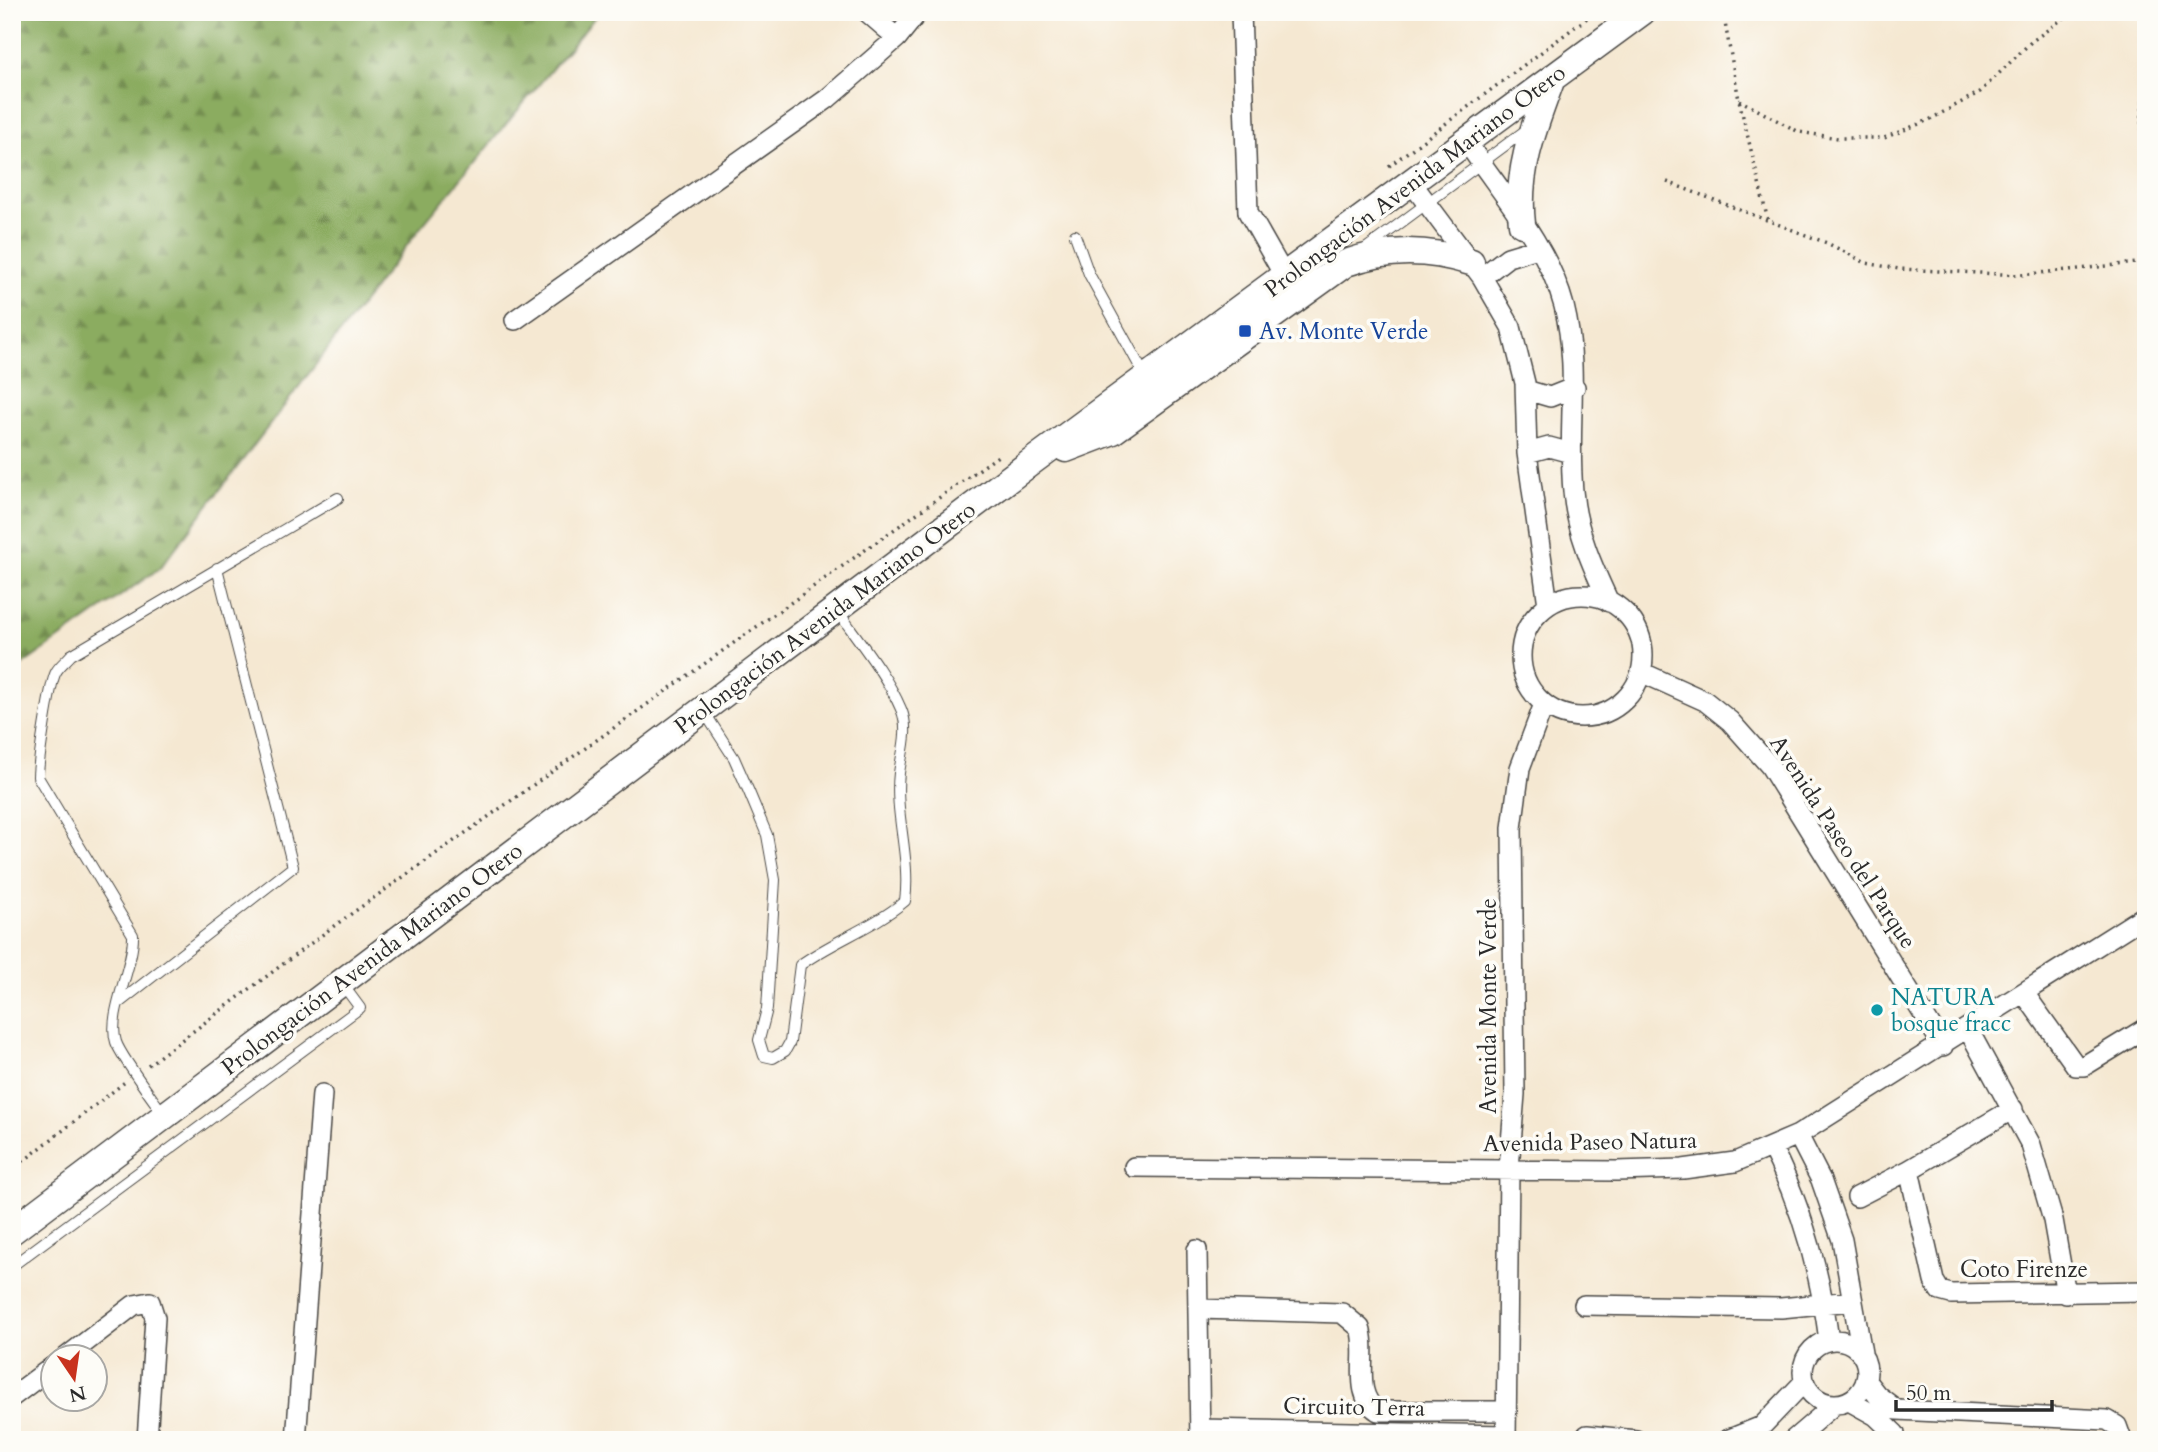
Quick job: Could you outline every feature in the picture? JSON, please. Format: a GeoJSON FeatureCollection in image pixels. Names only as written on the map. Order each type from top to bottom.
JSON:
{"type":"FeatureCollection","features":[{"type":"Feature","properties":{"kind":"street"},"geometry":{"type":"LineString","coordinates":[[867,12],[897,38]]}},
{"type":"Feature","properties":{"kind":"street"},"geometry":{"type":"LineString","coordinates":[[515,320],[827,99],[897,38],[918,12]]}},
{"type":"Feature","properties":{"kind":"street"},"geometry":{"type":"LineString","coordinates":[[1241,12],[1248,212],[1285,277]]}},
{"type":"Feature","properties":{"kind":"street","name":"Prolongación Avenida Mariano Otero"},"geometry":{"type":"LineString","coordinates":[[12,1231],[1034,460],[1643,12]]}},
{"type":"Feature","properties":{"kind":"street"},"geometry":{"type":"LineString","coordinates":[[1522,224],[1521,174],[1535,123],[1551,80]]}},
{"type":"Feature","properties":{"kind":"street"},"geometry":{"type":"LineString","coordinates":[[1466,141],[1552,271],[1564,305],[1572,346],[1575,387],[1571,453],[1573,493],[1578,520],[1594,569],[1609,602],[1635,626],[1642,649],[1641,673],[1630,694],[1600,714],[1577,717],[1544,704],[1528,684],[1521,660],[1524,635],[1530,623],[1548,605],[1578,596],[1609,602]]}},
{"type":"Feature","properties":{"kind":"street"},"geometry":{"type":"LineString","coordinates":[[1411,182],[1477,270],[1511,327],[1526,390],[1527,453],[1548,605]]}},
{"type":"Feature","properties":{"kind":"street"},"geometry":{"type":"LineString","coordinates":[[1034,460],[1113,431],[1346,263],[1369,255],[1406,251],[1439,254],[1477,270],[1538,248]]}},
{"type":"Feature","properties":{"kind":"street"},"geometry":{"type":"LineString","coordinates":[[1526,390],[1550,397],[1575,387]]}},
{"type":"Feature","properties":{"kind":"street"},"geometry":{"type":"LineString","coordinates":[[1527,453],[1549,447],[1571,453]]}},
{"type":"Feature","properties":{"kind":"street","name":"Avenida Paseo del Parque"},"geometry":{"type":"LineString","coordinates":[[1641,673],[1705,701],[1730,721],[1770,766],[1942,1046]]}},
{"type":"Feature","properties":{"kind":"street","name":"Avenida Monte Verde"},"geometry":{"type":"LineString","coordinates":[[1506,1437],[1509,1168],[1515,1094],[1512,828],[1520,768],[1544,704]]}},
{"type":"Feature","properties":{"kind":"street","name":"Avenida Paseo Natura"},"geometry":{"type":"LineString","coordinates":[[1134,1167],[1509,1168],[1616,1171],[1683,1169],[1735,1162],[1798,1135],[2146,915]]}},
{"type":"Feature","properties":{"kind":"street"},"geometry":{"type":"LineString","coordinates":[[2024,993],[2076,1066],[2084,1066],[2146,1028]]}},
{"type":"Feature","properties":{"kind":"street"},"geometry":{"type":"LineString","coordinates":[[1968,1029],[2014,1109],[2031,1145],[2053,1220],[2066,1294]]}},
{"type":"Feature","properties":{"kind":"street"},"geometry":{"type":"LineString","coordinates":[[296,1440],[322,1094]]}},
{"type":"Feature","properties":{"kind":"street"},"geometry":{"type":"LineString","coordinates":[[1857,1197],[2014,1109]]}},
{"type":"Feature","properties":{"kind":"street"},"geometry":{"type":"LineString","coordinates":[[1793,1440],[1866,1381],[1868,1372],[1838,1229],[1821,1180],[1798,1135]]}},
{"type":"Feature","properties":{"kind":"street"},"geometry":{"type":"LineString","coordinates":[[1772,1148],[1802,1215],[1824,1305],[1829,1340]]}},
{"type":"Feature","properties":{"kind":"street","name":"Coto Firenze"},"geometry":{"type":"LineString","coordinates":[[1909,1170],[1934,1281],[1940,1291],[1951,1294],[2146,1291]]}},
{"type":"Feature","properties":{"kind":"street","name":"Circuito Terra"},"geometry":{"type":"LineString","coordinates":[[1197,1250],[1200,1434],[1506,1437]]}},
{"type":"Feature","properties":{"kind":"street"},"geometry":{"type":"LineString","coordinates":[[1584,1305],[1781,1308],[1851,1301]]}},
{"type":"Feature","properties":{"kind":"street"},"geometry":{"type":"LineString","coordinates":[[82,1344],[134,1305],[150,1302],[155,1318],[147,1440]]}},
{"type":"Feature","properties":{"kind":"street"},"geometry":{"type":"LineString","coordinates":[[1199,1309],[1342,1313],[1360,1328],[1363,1391],[1368,1403],[1378,1411],[1507,1411]]}},
{"type":"Feature","properties":{"kind":"street"},"geometry":{"type":"LineString","coordinates":[[1862,1353],[1850,1343],[1829,1340],[1810,1352],[1805,1361],[1804,1382],[1816,1398],[1842,1402],[1876,1416],[1895,1437]]}},
{"type":"Feature","properties":{"kind":"street"},"geometry":{"type":"LineString","coordinates":[[12,1397],[38,1378]]}},
{"type":"Feature","properties":{"kind":"street"},"geometry":{"type":"LineString","coordinates":[[1866,1381],[1877,1395],[1897,1410],[2107,1420],[2117,1426],[2122,1440]]}},
{"type":"Feature","properties":{"kind":"street"},"geometry":{"type":"LineString","coordinates":[[1727,1440],[1762,1426],[1804,1382]]}},
{"type":"Feature","properties":{"kind":"street"},"geometry":{"type":"LineString","coordinates":[[1895,1437],[1897,1410]]}},
{"type":"Feature","properties":{"kind":"street"},"geometry":{"type":"LineString","coordinates":[[1587,1435],[1636,1440]]}},
{"type":"Feature","properties":{"kind":"lane"},"geometry":{"type":"LineString","coordinates":[[1346,263],[1535,123]]}},
{"type":"Feature","properties":{"kind":"lane"},"geometry":{"type":"LineString","coordinates":[[1075,235],[1089,274],[1147,379]]}},
{"type":"Feature","properties":{"kind":"lane"},"geometry":{"type":"LineString","coordinates":[[164,1115],[116,1041],[115,1019],[134,951],[133,935],[38,776],[38,759],[44,742],[54,674],[71,655],[338,498]]}},
{"type":"Feature","properties":{"kind":"lane"},"geometry":{"type":"LineString","coordinates":[[120,1002],[293,867],[217,568]]}},
{"type":"Feature","properties":{"kind":"lane"},"geometry":{"type":"LineString","coordinates":[[703,709],[734,758],[769,847],[775,880],[774,914],[767,1009],[759,1040],[764,1056],[773,1058],[785,1051],[790,1042],[800,965],[827,946],[892,912],[905,901],[906,847],[898,776],[905,727],[902,710],[869,656],[836,610]]}},
{"type":"Feature","properties":{"kind":"lane"},"geometry":{"type":"LineString","coordinates":[[12,1266],[360,1008],[341,982]]}},
{"type":"Feature","properties":{"kind":"path"},"geometry":{"type":"LineString","coordinates":[[1384,170],[1595,12]]}},
{"type":"Feature","properties":{"kind":"path"},"geometry":{"type":"LineString","coordinates":[[1723,12],[1739,100],[1768,220]]}},
{"type":"Feature","properties":{"kind":"path"},"geometry":{"type":"LineString","coordinates":[[1739,100],[1799,132],[1838,138],[1884,138],[1929,120],[1980,92],[2031,42],[2071,12]]}},
{"type":"Feature","properties":{"kind":"path"},"geometry":{"type":"LineString","coordinates":[[2146,52],[2141,126],[2146,152]]}},
{"type":"Feature","properties":{"kind":"path"},"geometry":{"type":"LineString","coordinates":[[1667,183],[1827,243],[1866,263],[1899,269],[2020,275],[2146,262]]}},
{"type":"Feature","properties":{"kind":"path"},"geometry":{"type":"LineString","coordinates":[[12,1170],[334,926],[1000,454]]}},
{"type":"Feature","properties":{"kind":"green space"},"geometry":{"type":"Polygon","coordinates":[[[12,12],[599,12],[421,227],[160,568],[12,672],[12,12]]]}},
{"type":"Feature","properties":{"kind":"place","name":"Av. Monte Verde"},"geometry":{"type":"Point","coordinates":[1245,331]}},
{"type":"Feature","properties":{"kind":"place","name":"NATURA bosque fracc"},"geometry":{"type":"Point","coordinates":[1877,1010]}}]}
